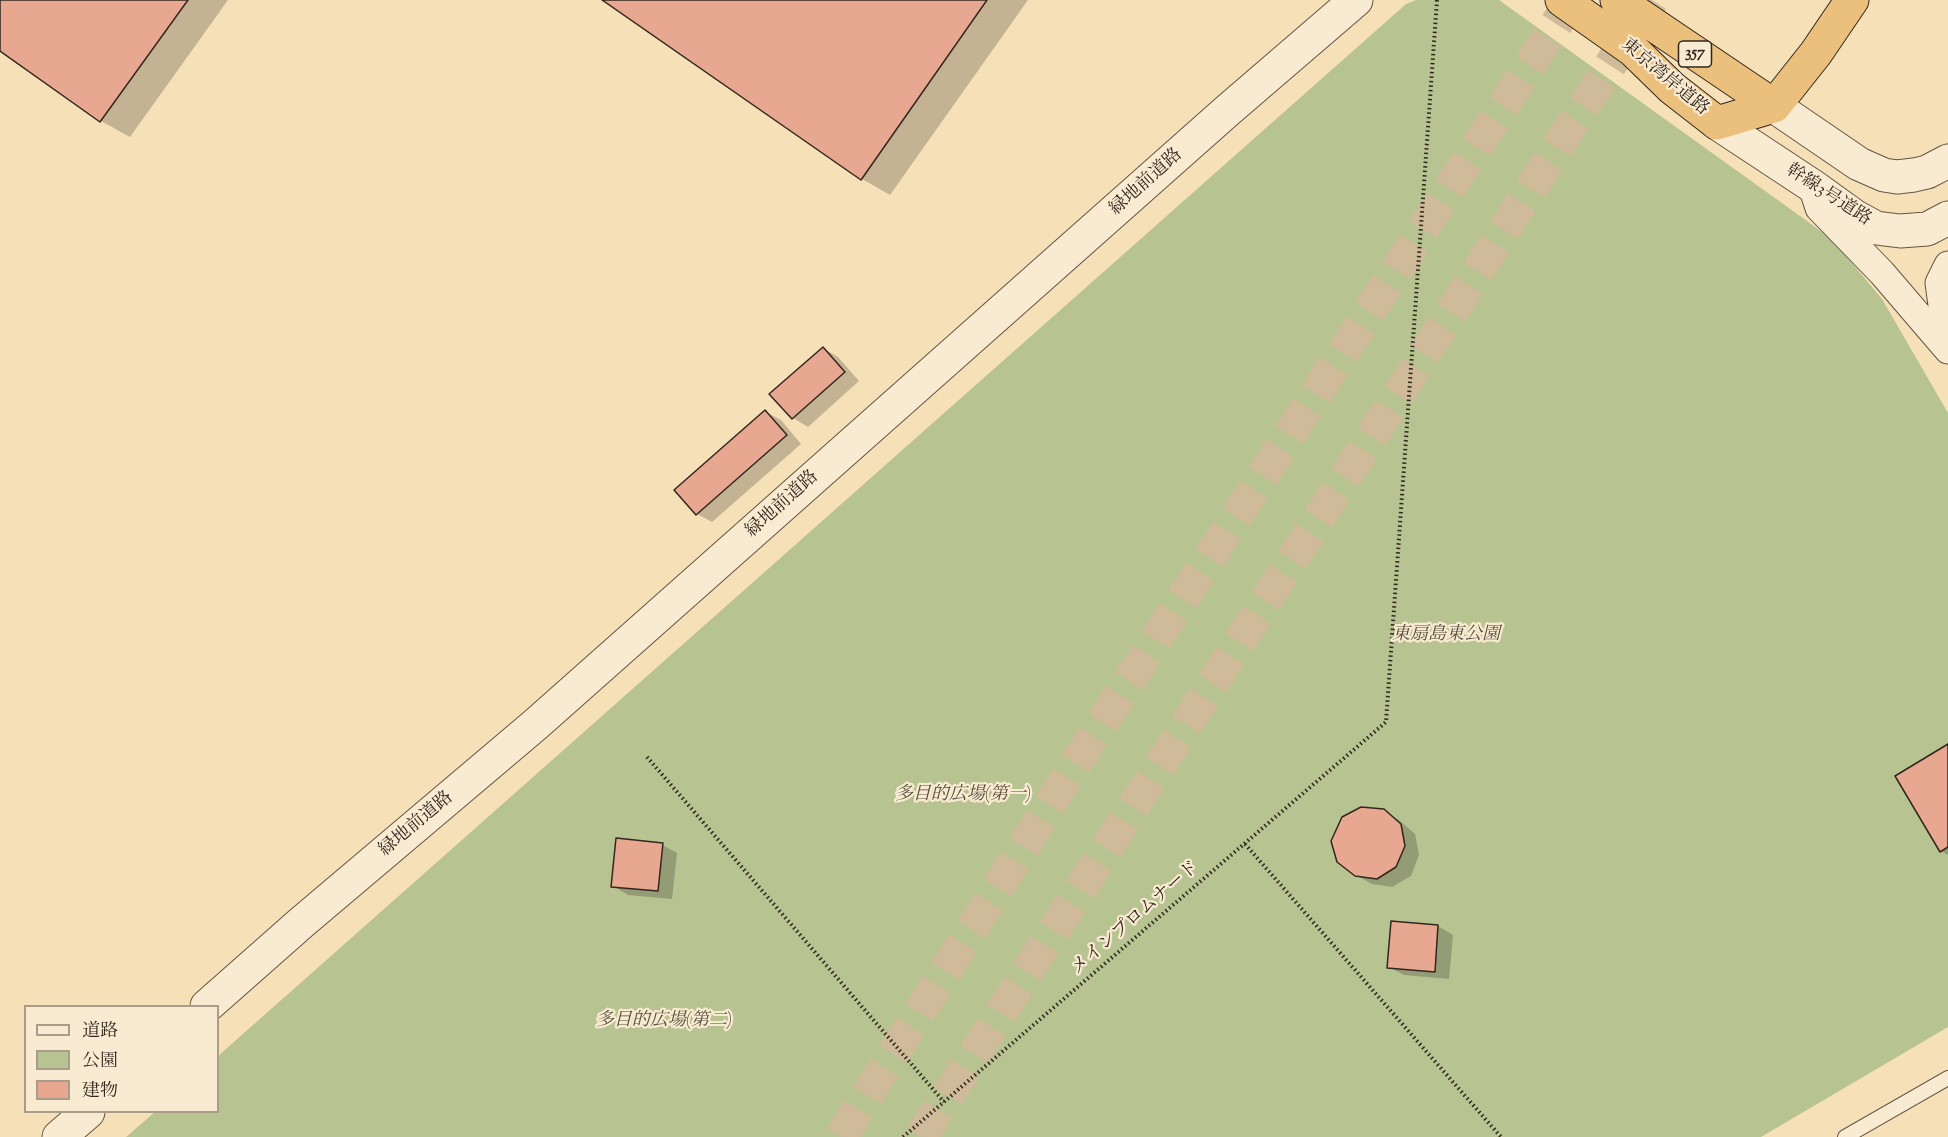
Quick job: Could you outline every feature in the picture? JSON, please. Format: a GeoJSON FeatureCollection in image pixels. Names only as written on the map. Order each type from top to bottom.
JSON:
{"type":"FeatureCollection","features":[{"type":"Feature","properties":{"kind":"highway","name":"東京湾岸道路"},"geometry":{"type":"LineString","coordinates":[[1562,0],[1633,50],[1672,88],[1717,123],[1774,106]]}},
{"type":"Feature","properties":{"kind":"highway","name":"東京湾岸道路"},"geometry":{"type":"LineString","coordinates":[[1617,0],[1774,106]]}},
{"type":"Feature","properties":{"kind":"highway"},"geometry":{"type":"LineString","coordinates":[[1774,106],[1816,53],[1852,0]]}},
{"type":"Feature","properties":{"kind":"street","name":"緑地前道路"},"geometry":{"type":"LineString","coordinates":[[208,1005],[301,922],[542,719],[1227,111],[1356,0]]}},
{"type":"Feature","properties":{"kind":"street"},"geometry":{"type":"LineString","coordinates":[[1774,106],[1859,164],[1884,175],[1897,177],[1914,175],[1927,172],[1948,161]]}},
{"type":"Feature","properties":{"kind":"street","name":"幹線3号道路"},"geometry":{"type":"LineString","coordinates":[[1717,123],[1854,216],[1876,228],[1900,231],[1928,229],[1948,218]]}},
{"type":"Feature","properties":{"kind":"street"},"geometry":{"type":"LineString","coordinates":[[1811,185],[1819,208],[1882,273],[1948,349]]}},
{"type":"Feature","properties":{"kind":"street"},"geometry":{"type":"LineString","coordinates":[[1948,265],[1939,283],[1948,349]]}},
{"type":"Feature","properties":{"kind":"street"},"geometry":{"type":"LineString","coordinates":[[59,1137],[87,1113]]}},
{"type":"Feature","properties":{"kind":"lane"},"geometry":{"type":"LineString","coordinates":[[1845,1137],[1948,1078]]}},
{"type":"Feature","properties":{"kind":"path","name":"メインプロムナード"},"geometry":{"type":"LineString","coordinates":[[903,1137],[1386,722],[1437,0]]}},
{"type":"Feature","properties":{"kind":"path"},"geometry":{"type":"LineString","coordinates":[[647,757],[944,1102]]}},
{"type":"Feature","properties":{"kind":"path"},"geometry":{"type":"LineString","coordinates":[[1245,844],[1501,1137]]}},
{"type":"Feature","properties":{"kind":"green space","name":"東扇島東公園"},"geometry":{"type":"Polygon","coordinates":[[[1416,0],[1499,0],[1832,239],[1882,299],[1948,413],[1948,1027],[1761,1137],[126,1137],[154,1113],[219,1113],[219,1055],[1406,4],[1416,0]]]}},
{"type":"Feature","properties":{"kind":"building"},"geometry":{"type":"Polygon","coordinates":[[[0,0],[188,0],[100,122],[0,51],[0,0]]]}},
{"type":"Feature","properties":{"kind":"building"},"geometry":{"type":"Polygon","coordinates":[[[602,0],[987,0],[861,180],[602,0]]]}},
{"type":"Feature","properties":{"kind":"building"},"geometry":{"type":"Polygon","coordinates":[[[823,347],[845,372],[792,419],[769,394],[823,347]]]}},
{"type":"Feature","properties":{"kind":"building"},"geometry":{"type":"Polygon","coordinates":[[[765,410],[787,435],[696,515],[674,490],[765,410]]]}},
{"type":"Feature","properties":{"kind":"building"},"geometry":{"type":"Polygon","coordinates":[[[1948,744],[1948,847],[1940,852],[1895,776],[1948,744]]]}},
{"type":"Feature","properties":{"kind":"building"},"geometry":{"type":"Polygon","coordinates":[[[1361,807],[1384,809],[1401,824],[1405,846],[1396,867],[1377,879],[1355,876],[1337,862],[1331,841],[1342,817],[1361,807]]]}},
{"type":"Feature","properties":{"kind":"building"},"geometry":{"type":"Polygon","coordinates":[[[616,838],[663,843],[658,891],[611,887],[616,838]]]}},
{"type":"Feature","properties":{"kind":"building"},"geometry":{"type":"Polygon","coordinates":[[[1391,921],[1438,925],[1435,972],[1387,968],[1391,921]]]}},
{"type":"Feature","properties":{"kind":"tunnel"},"geometry":{"type":"LineString","coordinates":[[841,1137],[1090,741],[1572,0]]}},
{"type":"Feature","properties":{"kind":"tunnel"},"geometry":{"type":"LineString","coordinates":[[921,1137],[1652,0]]}},
{"type":"Feature","properties":{"kind":"park label","name":"多目的広場(第一)"},"geometry":{"type":"Point","coordinates":[963,796]}},
{"type":"Feature","properties":{"kind":"park label","name":"多目的広場(第二)"},"geometry":{"type":"Point","coordinates":[664,1022]}}]}
